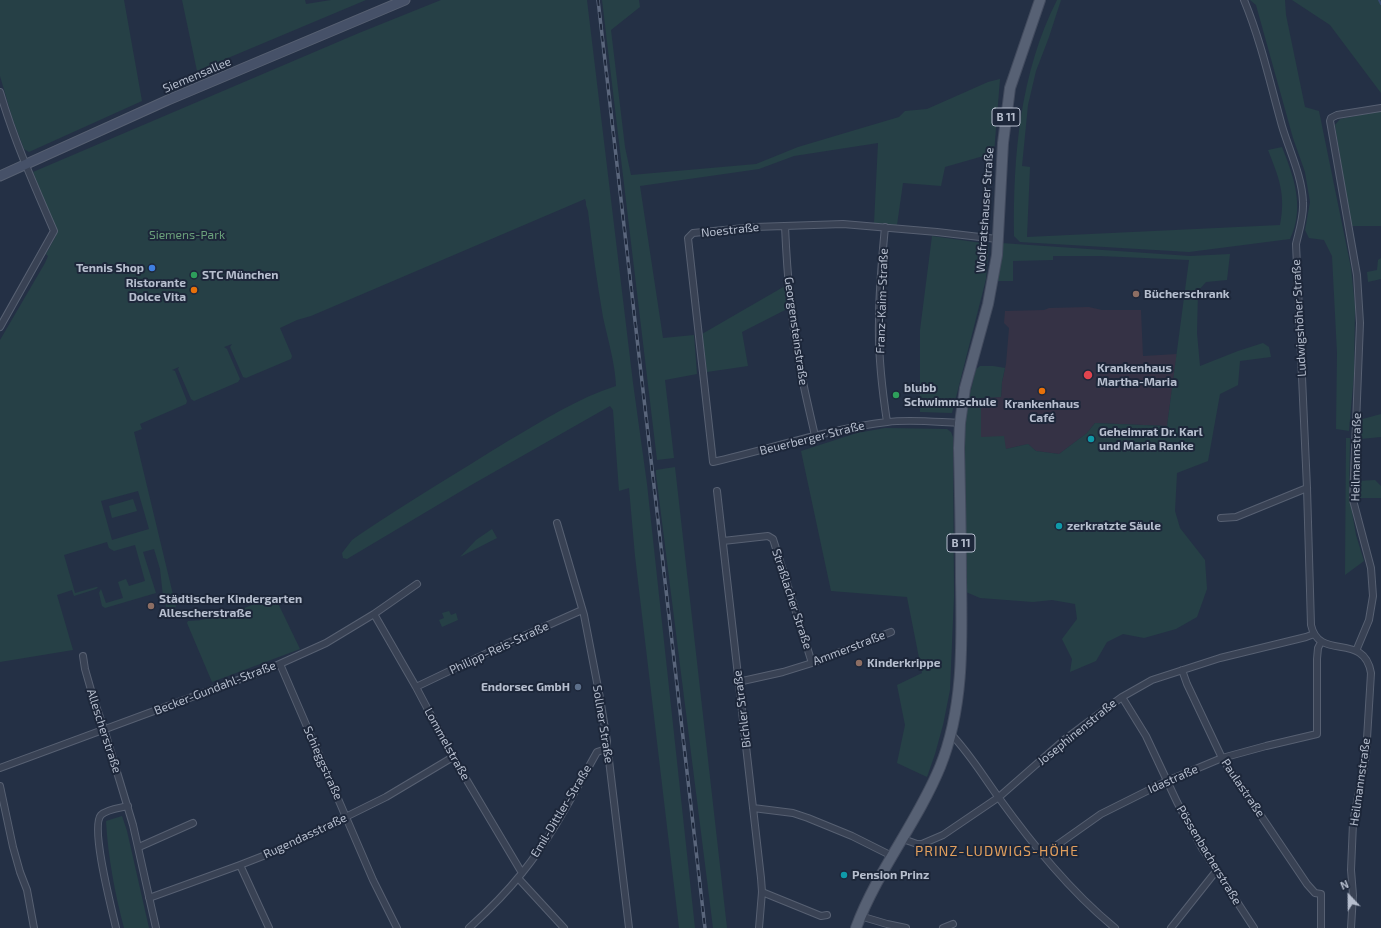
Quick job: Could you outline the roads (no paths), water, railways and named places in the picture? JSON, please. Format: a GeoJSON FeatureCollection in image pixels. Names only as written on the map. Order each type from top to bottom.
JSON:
{"type":"FeatureCollection","features":[{"type":"Feature","properties":{"kind":"main road","name":"Siemensallee"},"geometry":{"type":"LineString","coordinates":[[0,176],[163,103],[405,0]]}},
{"type":"Feature","properties":{"kind":"main road","name":"Wolfratshauser Straße"},"geometry":{"type":"LineString","coordinates":[[856,928],[860,916],[892,856],[927,796],[941,766],[957,710],[962,619],[959,448],[960,423],[965,388],[989,297],[997,255],[1003,143],[1010,88],[1040,0]]}},
{"type":"Feature","properties":{"kind":"street","name":"Ludwigshöher Straße"},"geometry":{"type":"LineString","coordinates":[[1244,0],[1262,50],[1282,125],[1298,173],[1303,202],[1296,244],[1307,488],[1311,620],[1314,634]]}},
{"type":"Feature","properties":{"kind":"street"},"geometry":{"type":"LineString","coordinates":[[0,92],[7,118],[25,165],[54,231],[0,327]]}},
{"type":"Feature","properties":{"kind":"street","name":"Heilmannstraße"},"geometry":{"type":"LineString","coordinates":[[1351,928],[1353,823],[1366,755],[1372,682],[1370,667],[1365,656],[1356,650],[1369,620],[1373,596],[1370,568],[1353,500],[1360,323],[1356,268],[1330,121],[1331,118],[1337,115],[1381,108]]}},
{"type":"Feature","properties":{"kind":"street","name":"Noestraße"},"geometry":{"type":"LineString","coordinates":[[713,462],[688,238],[693,234],[755,227],[843,224],[998,239]]}},
{"type":"Feature","properties":{"kind":"street","name":"Georgensteinstraße"},"geometry":{"type":"LineString","coordinates":[[785,226],[793,320],[800,366],[815,436]]}},
{"type":"Feature","properties":{"kind":"street","name":"Franz-Kaim-Straße"},"geometry":{"type":"LineString","coordinates":[[886,227],[879,322],[883,395],[887,422]]}},
{"type":"Feature","properties":{"kind":"street","name":"Beuerberger Straße"},"geometry":{"type":"LineString","coordinates":[[713,462],[849,427],[887,422],[910,421],[960,423]]}},
{"type":"Feature","properties":{"kind":"street"},"geometry":{"type":"LineString","coordinates":[[1221,518],[1236,517],[1307,488]]}},
{"type":"Feature","properties":{"kind":"street","name":"Bichler Straße"},"geometry":{"type":"LineString","coordinates":[[716,491],[762,892],[759,928]]}},
{"type":"Feature","properties":{"kind":"street","name":"Sollner Straße"},"geometry":{"type":"LineString","coordinates":[[557,523],[582,610],[600,698],[607,741],[606,749],[609,760],[629,928]]}},
{"type":"Feature","properties":{"kind":"street","name":"Straßlacher Straße"},"geometry":{"type":"LineString","coordinates":[[722,541],[768,536],[773,539],[812,663]]}},
{"type":"Feature","properties":{"kind":"street","name":"Becker-Gundahl-Straße"},"geometry":{"type":"LineString","coordinates":[[0,768],[280,664],[326,643],[374,614],[417,584]]}},
{"type":"Feature","properties":{"kind":"street","name":"Philipp-Reis-Straße"},"geometry":{"type":"LineString","coordinates":[[416,687],[582,610]]}},
{"type":"Feature","properties":{"kind":"street","name":"Lommelstraße"},"geometry":{"type":"LineString","coordinates":[[374,614],[520,875],[564,928]]}},
{"type":"Feature","properties":{"kind":"street","name":"Ammerstraße"},"geometry":{"type":"LineString","coordinates":[[738,682],[782,672],[812,663],[891,632]]}},
{"type":"Feature","properties":{"kind":"street"},"geometry":{"type":"LineString","coordinates":[[1314,634],[1321,642],[1332,646],[1356,650]]}},
{"type":"Feature","properties":{"kind":"street","name":"Josephinenstraße"},"geometry":{"type":"LineString","coordinates":[[903,839],[917,844],[943,836],[999,798],[1064,740],[1122,697],[1152,680],[1220,658],[1314,634]]}},
{"type":"Feature","properties":{"kind":"street","name":"Idastraße"},"geometry":{"type":"LineString","coordinates":[[1042,855],[1101,814],[1167,780],[1222,758],[1317,734],[1317,659],[1318,648],[1321,642]]}},
{"type":"Feature","properties":{"kind":"street","name":"Allescherstraße"},"geometry":{"type":"LineString","coordinates":[[84,656],[85,669],[93,698],[128,806],[139,847],[156,928]]}},
{"type":"Feature","properties":{"kind":"street","name":"Schieggstraße"},"geometry":{"type":"LineString","coordinates":[[280,664],[381,897],[397,928]]}},
{"type":"Feature","properties":{"kind":"street","name":"Paulastraße"},"geometry":{"type":"LineString","coordinates":[[1182,670],[1187,684],[1222,758],[1307,884],[1315,893],[1321,894],[1321,928]]}},
{"type":"Feature","properties":{"kind":"street","name":"Pössenbacherstraße"},"geometry":{"type":"LineString","coordinates":[[1122,697],[1146,736],[1202,848],[1254,928]]}},
{"type":"Feature","properties":{"kind":"street"},"geometry":{"type":"LineString","coordinates":[[951,734],[967,752],[999,798],[1042,855],[1076,892],[1115,928]]}},
{"type":"Feature","properties":{"kind":"street","name":"Emil-Dittler-Straße"},"geometry":{"type":"LineString","coordinates":[[469,928],[497,902],[520,875],[554,828],[597,752],[606,749]]}},
{"type":"Feature","properties":{"kind":"street","name":"Rugendasstraße"},"geometry":{"type":"LineString","coordinates":[[149,898],[281,849],[386,797],[453,757]]}},
{"type":"Feature","properties":{"kind":"street"},"geometry":{"type":"LineString","coordinates":[[0,786],[13,847],[27,890],[34,928]]}},
{"type":"Feature","properties":{"kind":"street"},"geometry":{"type":"LineString","coordinates":[[116,928],[100,850],[98,823],[102,814],[128,806]]}},
{"type":"Feature","properties":{"kind":"street"},"geometry":{"type":"LineString","coordinates":[[753,808],[793,813],[808,818],[852,836],[892,856]]}},
{"type":"Feature","properties":{"kind":"street"},"geometry":{"type":"LineString","coordinates":[[139,847],[193,823]]}},
{"type":"Feature","properties":{"kind":"street"},"geometry":{"type":"LineString","coordinates":[[240,865],[269,928]]}},
{"type":"Feature","properties":{"kind":"street"},"geometry":{"type":"LineString","coordinates":[[1171,928],[1217,870]]}},
{"type":"Feature","properties":{"kind":"street"},"geometry":{"type":"LineString","coordinates":[[762,892],[821,916],[827,915]]}},
{"type":"Feature","properties":{"kind":"street"},"geometry":{"type":"LineString","coordinates":[[860,916],[906,928]]}},
{"type":"Feature","properties":{"kind":"street"},"geometry":{"type":"LineString","coordinates":[[943,928],[953,924]]}},
{"type":"Feature","properties":{"kind":"waterway"},"geometry":{"type":"LineString","coordinates":[[1379,0],[1381,4]]}},
{"type":"Feature","properties":{"kind":"railway"},"geometry":{"type":"LineString","coordinates":[[598,0],[705,928]]}},
{"type":"Feature","properties":{"kind":"place","name":"Tennis Shop"},"geometry":{"type":"Point","coordinates":[152,268]}},
{"type":"Feature","properties":{"kind":"place","name":"STC München"},"geometry":{"type":"Point","coordinates":[194,275]}},
{"type":"Feature","properties":{"kind":"place","name":"Ristorante Dolce Vita"},"geometry":{"type":"Point","coordinates":[194,290]}},
{"type":"Feature","properties":{"kind":"place","name":"Bücherschrank"},"geometry":{"type":"Point","coordinates":[1136,294]}},
{"type":"Feature","properties":{"kind":"place","name":"Krankenhaus Martha-Maria"},"geometry":{"type":"Point","coordinates":[1088,375]}},
{"type":"Feature","properties":{"kind":"place","name":"Krankenhaus Café"},"geometry":{"type":"Point","coordinates":[1042,391]}},
{"type":"Feature","properties":{"kind":"place","name":"blubb Schwimmschule"},"geometry":{"type":"Point","coordinates":[896,395]}},
{"type":"Feature","properties":{"kind":"place","name":"Geheimrat Dr. Karl und Maria Ranke"},"geometry":{"type":"Point","coordinates":[1091,439]}},
{"type":"Feature","properties":{"kind":"place","name":"zerkratzte Säule"},"geometry":{"type":"Point","coordinates":[1059,526]}},
{"type":"Feature","properties":{"kind":"place","name":"Städtischer Kindergarten Allescherstraße"},"geometry":{"type":"Point","coordinates":[151,606]}},
{"type":"Feature","properties":{"kind":"place","name":"Kinderkrippe"},"geometry":{"type":"Point","coordinates":[859,663]}},
{"type":"Feature","properties":{"kind":"place","name":"Endorsec GmbH"},"geometry":{"type":"Point","coordinates":[578,687]}},
{"type":"Feature","properties":{"kind":"place","name":"Pension Prinz"},"geometry":{"type":"Point","coordinates":[844,875]}},
{"type":"Feature","properties":{"kind":"district","name":"PRINZ-LUDWIGS-HÖHE"},"geometry":{"type":"Point","coordinates":[997,851]}},
{"type":"Feature","properties":{"kind":"park label","name":"Siemens-Park"},"geometry":{"type":"Point","coordinates":[187,235]}}]}
